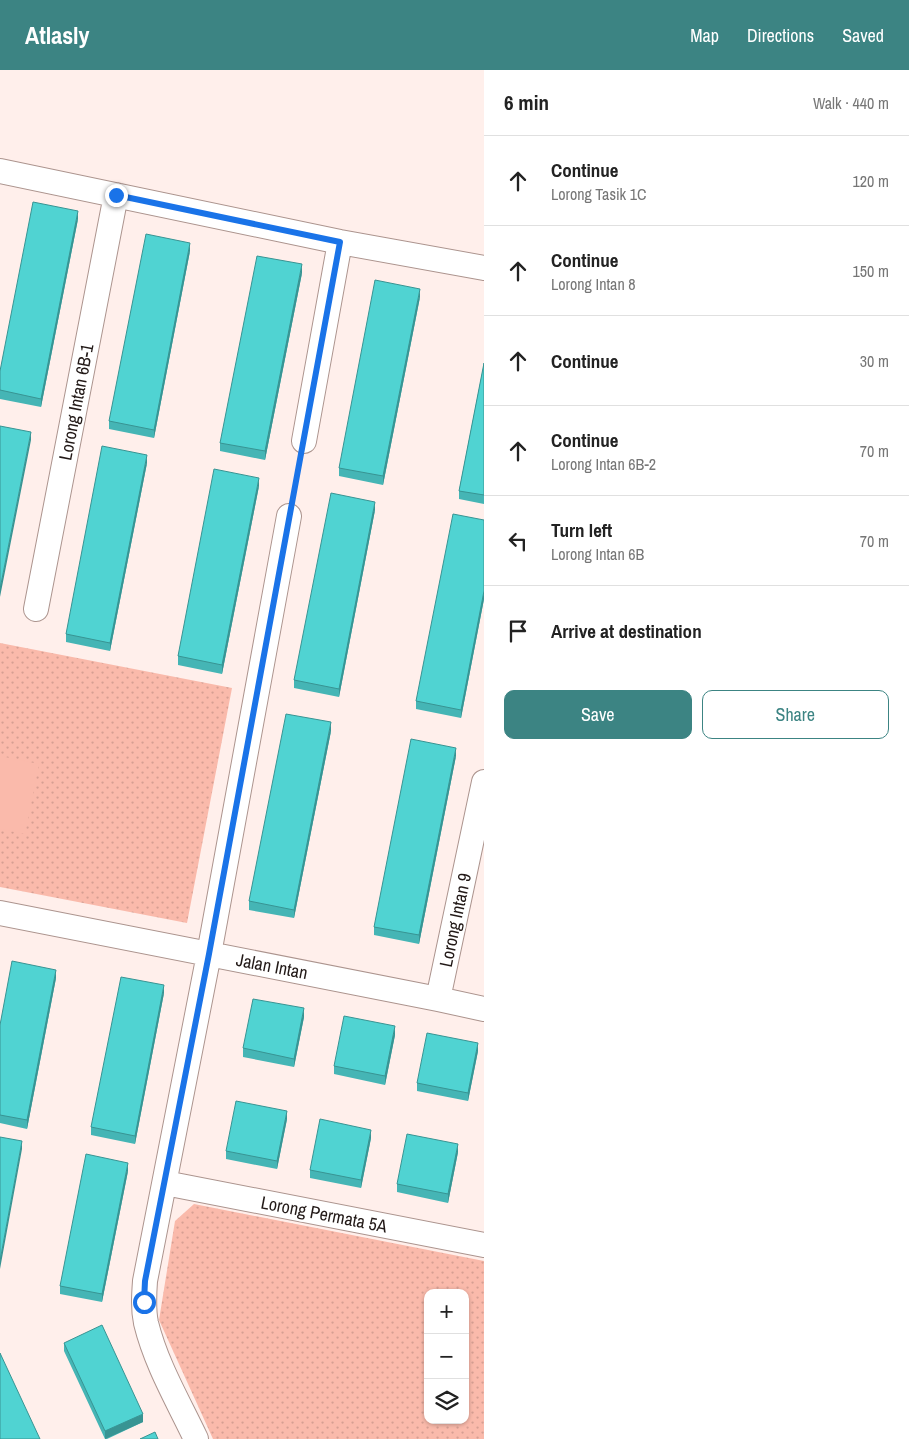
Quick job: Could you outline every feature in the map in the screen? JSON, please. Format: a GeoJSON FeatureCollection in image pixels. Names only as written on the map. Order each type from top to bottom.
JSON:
{"type":"FeatureCollection","features":[{"type":"Feature","properties":{"kind":"street"},"geometry":{"type":"LineString","coordinates":[[0,171],[340,242],[484,268]]}},
{"type":"Feature","properties":{"kind":"street","name":"Lorong Intan 6B-1"},"geometry":{"type":"LineString","coordinates":[[36,609],[116,195]]}},
{"type":"Feature","properties":{"kind":"street"},"geometry":{"type":"LineString","coordinates":[[304,441],[340,242]]}},
{"type":"Feature","properties":{"kind":"street"},"geometry":{"type":"LineString","coordinates":[[196,1439],[156,1354],[146,1322],[144,1302],[145,1281],[209,954],[290,516]]}},
{"type":"Feature","properties":{"kind":"street","name":"Lorong Intan 9"},"geometry":{"type":"LineString","coordinates":[[438,999],[484,782]]}},
{"type":"Feature","properties":{"kind":"street","name":"Jalan Intan"},"geometry":{"type":"LineString","coordinates":[[0,913],[484,1009]]}},
{"type":"Feature","properties":{"kind":"street","name":"Lorong Permata 5A"},"geometry":{"type":"LineString","coordinates":[[165,1183],[484,1245]]}},
{"type":"Feature","properties":{"kind":"path"},"geometry":{"type":"LineString","coordinates":[[290,516],[304,441]]}},
{"type":"Feature","properties":{"kind":"shaded area"},"geometry":{"type":"Polygon","coordinates":[[[0,643],[232,688],[187,923],[0,887],[0,643]]]}},
{"type":"Feature","properties":{"kind":"shaded area"},"geometry":{"type":"Polygon","coordinates":[[[0,756],[39,764],[25,834],[0,829],[0,756]]]}},
{"type":"Feature","properties":{"kind":"shaded area"},"geometry":{"type":"Polygon","coordinates":[[[194,1204],[484,1261],[484,1439],[213,1439],[159,1320],[175,1221],[194,1204]]]}},
{"type":"Feature","properties":{"kind":"building"},"geometry":{"type":"Polygon","coordinates":[[[33,202],[78,211],[41,399],[0,390],[0,371],[33,202]]]}},
{"type":"Feature","properties":{"kind":"building"},"geometry":{"type":"Polygon","coordinates":[[[146,234],[190,243],[154,430],[109,421],[146,234]]]}},
{"type":"Feature","properties":{"kind":"building"},"geometry":{"type":"Polygon","coordinates":[[[257,256],[302,264],[265,451],[220,443],[257,256]]]}},
{"type":"Feature","properties":{"kind":"building"},"geometry":{"type":"Polygon","coordinates":[[[375,280],[420,289],[383,476],[339,468],[375,280]]]}},
{"type":"Feature","properties":{"kind":"building"},"geometry":{"type":"Polygon","coordinates":[[[484,363],[484,495],[459,491],[484,363]]]}},
{"type":"Feature","properties":{"kind":"building"},"geometry":{"type":"Polygon","coordinates":[[[0,426],[31,432],[0,589],[0,426]]]}},
{"type":"Feature","properties":{"kind":"building"},"geometry":{"type":"Polygon","coordinates":[[[102,446],[147,455],[110,643],[66,634],[102,446]]]}},
{"type":"Feature","properties":{"kind":"building"},"geometry":{"type":"Polygon","coordinates":[[[214,469],[259,478],[222,665],[178,656],[214,469]]]}},
{"type":"Feature","properties":{"kind":"building"},"geometry":{"type":"Polygon","coordinates":[[[331,493],[375,502],[339,689],[294,680],[331,493]]]}},
{"type":"Feature","properties":{"kind":"building"},"geometry":{"type":"Polygon","coordinates":[[[453,514],[484,520],[484,591],[461,710],[416,701],[453,514]]]}},
{"type":"Feature","properties":{"kind":"building"},"geometry":{"type":"Polygon","coordinates":[[[286,714],[331,722],[294,910],[249,901],[286,714]]]}},
{"type":"Feature","properties":{"kind":"building"},"geometry":{"type":"Polygon","coordinates":[[[411,739],[456,748],[419,935],[374,927],[411,739]]]}},
{"type":"Feature","properties":{"kind":"building"},"geometry":{"type":"Polygon","coordinates":[[[12,961],[56,970],[27,1120],[0,1115],[0,1025],[12,961]]]}},
{"type":"Feature","properties":{"kind":"building"},"geometry":{"type":"Polygon","coordinates":[[[121,977],[164,985],[135,1136],[91,1127],[121,977]]]}},
{"type":"Feature","properties":{"kind":"building"},"geometry":{"type":"Polygon","coordinates":[[[253,999],[304,1008],[294,1059],[243,1048],[253,999]]]}},
{"type":"Feature","properties":{"kind":"building"},"geometry":{"type":"Polygon","coordinates":[[[344,1016],[395,1026],[385,1076],[334,1066],[344,1016]]]}},
{"type":"Feature","properties":{"kind":"building"},"geometry":{"type":"Polygon","coordinates":[[[427,1033],[478,1043],[468,1093],[417,1083],[427,1033]]]}},
{"type":"Feature","properties":{"kind":"building"},"geometry":{"type":"Polygon","coordinates":[[[236,1101],[287,1111],[277,1161],[226,1151],[236,1101]]]}},
{"type":"Feature","properties":{"kind":"building"},"geometry":{"type":"Polygon","coordinates":[[[320,1119],[371,1130],[361,1180],[310,1170],[320,1119]]]}},
{"type":"Feature","properties":{"kind":"building"},"geometry":{"type":"Polygon","coordinates":[[[407,1134],[458,1144],[448,1194],[397,1184],[407,1134]]]}},
{"type":"Feature","properties":{"kind":"building"},"geometry":{"type":"Polygon","coordinates":[[[0,1137],[22,1141],[0,1261],[0,1137]]]}},
{"type":"Feature","properties":{"kind":"building"},"geometry":{"type":"Polygon","coordinates":[[[86,1154],[128,1163],[102,1294],[60,1286],[86,1154]]]}},
{"type":"Feature","properties":{"kind":"building"},"geometry":{"type":"Polygon","coordinates":[[[102,1325],[143,1414],[105,1431],[64,1343],[102,1325]]]}},
{"type":"Feature","properties":{"kind":"building"},"geometry":{"type":"Polygon","coordinates":[[[0,1353],[40,1439],[0,1439],[0,1353]]]}},
{"type":"Feature","properties":{"kind":"building"},"geometry":{"type":"Polygon","coordinates":[[[155,1432],[158,1439],[140,1439],[155,1432]]]}},
{"type":"Feature","properties":{"kind":"route"},"geometry":{"type":"LineString","coordinates":[[116,195],[340,242],[209,954],[145,1281],[144,1302]]}}]}
